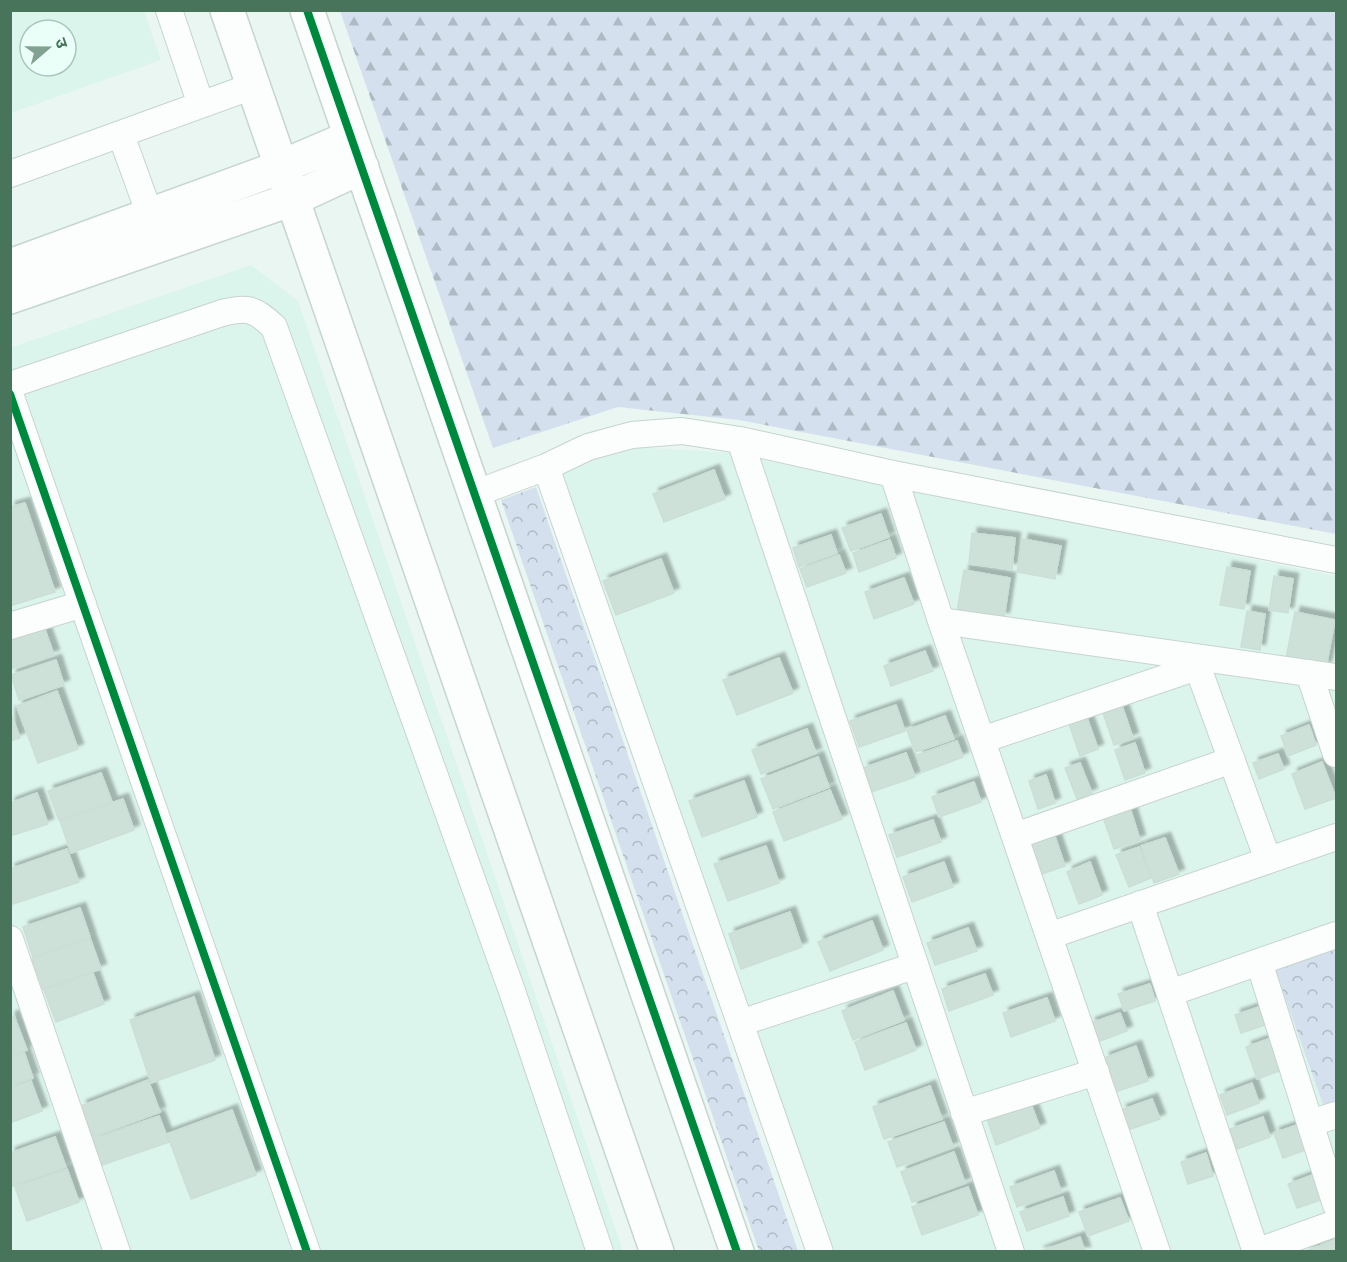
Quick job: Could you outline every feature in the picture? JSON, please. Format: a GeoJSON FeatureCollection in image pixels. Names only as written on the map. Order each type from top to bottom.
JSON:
{"type":"FeatureCollection","features":[{"type":"Feature","properties":{"kind":"street"},"geometry":{"type":"LineString","coordinates":[[168,10],[201,105]]}},
{"type":"Feature","properties":{"kind":"street"},"geometry":{"type":"LineString","coordinates":[[227,10],[657,1251]]}},
{"type":"Feature","properties":{"kind":"street"},"geometry":{"type":"LineString","coordinates":[[307,10],[737,1251]]}},
{"type":"Feature","properties":{"kind":"street"},"geometry":{"type":"LineString","coordinates":[[10,174],[253,86]]}},
{"type":"Feature","properties":{"kind":"street"},"geometry":{"type":"LineString","coordinates":[[121,135],[150,215]]}},
{"type":"Feature","properties":{"kind":"street"},"geometry":{"type":"LineString","coordinates":[[10,266],[281,167],[356,152]]}},
{"type":"Feature","properties":{"kind":"street"},"geometry":{"type":"LineString","coordinates":[[10,297],[292,199],[356,152]]}},
{"type":"Feature","properties":{"kind":"street"},"geometry":{"type":"LineString","coordinates":[[10,385],[222,313],[244,308],[260,313],[274,327],[512,991],[600,1251]]}},
{"type":"Feature","properties":{"kind":"street"},"geometry":{"type":"LineString","coordinates":[[10,394],[307,1251]]}},
{"type":"Feature","properties":{"kind":"street"},"geometry":{"type":"LineString","coordinates":[[474,494],[546,467],[588,447],[632,435],[682,430],[740,440],[893,474],[1336,560]]}},
{"type":"Feature","properties":{"kind":"street"},"geometry":{"type":"LineString","coordinates":[[740,440],[1011,1251]]}},
{"type":"Feature","properties":{"kind":"street"},"geometry":{"type":"LineString","coordinates":[[546,467],[820,1251]]}},
{"type":"Feature","properties":{"kind":"street"},"geometry":{"type":"LineString","coordinates":[[893,474],[941,621],[1157,1251]]}},
{"type":"Feature","properties":{"kind":"street"},"geometry":{"type":"LineString","coordinates":[[10,626],[83,604]]}},
{"type":"Feature","properties":{"kind":"street"},"geometry":{"type":"LineString","coordinates":[[941,621],[1196,662],[1336,676]]}},
{"type":"Feature","properties":{"kind":"street"},"geometry":{"type":"LineString","coordinates":[[982,740],[1196,662]]}},
{"type":"Feature","properties":{"kind":"street"},"geometry":{"type":"LineString","coordinates":[[1196,662],[1268,860]]}},
{"type":"Feature","properties":{"kind":"street"},"geometry":{"type":"LineString","coordinates":[[1309,673],[1336,754]]}},
{"type":"Feature","properties":{"kind":"street"},"geometry":{"type":"LineString","coordinates":[[1015,836],[1232,760]]}},
{"type":"Feature","properties":{"kind":"street"},"geometry":{"type":"LineString","coordinates":[[1049,936],[1336,837]]}},
{"type":"Feature","properties":{"kind":"street"},"geometry":{"type":"LineString","coordinates":[[1140,904],[1256,1251],[1336,1223]]}},
{"type":"Feature","properties":{"kind":"street"},"geometry":{"type":"LineString","coordinates":[[1170,993],[1336,935]]}},
{"type":"Feature","properties":{"kind":"street"},"geometry":{"type":"LineString","coordinates":[[10,939],[117,1251]]}},
{"type":"Feature","properties":{"kind":"street"},"geometry":{"type":"LineString","coordinates":[[1259,962],[1336,1205]]}},
{"type":"Feature","properties":{"kind":"street"},"geometry":{"type":"LineString","coordinates":[[740,1023],[914,966]]}},
{"type":"Feature","properties":{"kind":"street"},"geometry":{"type":"LineString","coordinates":[[964,1113],[1096,1072]]}},
{"type":"Feature","properties":{"kind":"street"},"geometry":{"type":"LineString","coordinates":[[1311,1123],[1336,1114]]}},
{"type":"Feature","properties":{"kind":"shaded area"},"geometry":{"type":"Polygon","coordinates":[[[10,11],[144,11],[161,60],[11,113],[10,11]]]}},
{"type":"Feature","properties":{"kind":"shaded area"},"geometry":{"type":"Polygon","coordinates":[[[251,265],[298,301],[623,1251],[11,1251],[10,348],[251,265]]]}},
{"type":"Feature","properties":{"kind":"shaded area"},"geometry":{"type":"Polygon","coordinates":[[[631,447],[723,452],[1336,576],[1336,1251],[822,1251],[554,472],[631,447]]]}},
{"type":"Feature","properties":{"kind":"green space"},"geometry":{"type":"Polygon","coordinates":[[[340,11],[1336,11],[1336,534],[739,420],[618,407],[493,448],[340,11]]]}},
{"type":"Feature","properties":{"kind":"green space"},"geometry":{"type":"Polygon","coordinates":[[[536,487],[798,1251],[759,1251],[501,500],[536,487]]]}},
{"type":"Feature","properties":{"kind":"green space"},"geometry":{"type":"Polygon","coordinates":[[[1336,947],[1336,1103],[1324,1107],[1275,969],[1336,947]]]}},
{"type":"Feature","properties":{"kind":"building"},"geometry":{"type":"Polygon","coordinates":[[[714,470],[725,499],[664,522],[653,494],[714,470]]]}},
{"type":"Feature","properties":{"kind":"building"},"geometry":{"type":"Polygon","coordinates":[[[25,503],[55,592],[10,606],[10,507],[25,503]]]}},
{"type":"Feature","properties":{"kind":"building"},"geometry":{"type":"Polygon","coordinates":[[[881,514],[889,537],[851,551],[842,528],[881,514]]]}},
{"type":"Feature","properties":{"kind":"building"},"geometry":{"type":"Polygon","coordinates":[[[972,533],[1015,538],[1012,569],[969,564],[972,533]]]}},
{"type":"Feature","properties":{"kind":"building"},"geometry":{"type":"Polygon","coordinates":[[[831,535],[837,553],[799,567],[793,548],[831,535]]]}},
{"type":"Feature","properties":{"kind":"building"},"geometry":{"type":"Polygon","coordinates":[[[1023,539],[1061,546],[1055,579],[1017,572],[1023,539]]]}},
{"type":"Feature","properties":{"kind":"building"},"geometry":{"type":"Polygon","coordinates":[[[890,540],[896,558],[859,572],[853,553],[890,540]]]}},
{"type":"Feature","properties":{"kind":"building"},"geometry":{"type":"Polygon","coordinates":[[[839,555],[846,573],[807,587],[800,569],[839,555]]]}},
{"type":"Feature","properties":{"kind":"building"},"geometry":{"type":"Polygon","coordinates":[[[661,559],[674,593],[616,615],[603,581],[661,559]]]}},
{"type":"Feature","properties":{"kind":"building"},"geometry":{"type":"Polygon","coordinates":[[[1227,567],[1250,571],[1244,609],[1220,605],[1227,567]]]}},
{"type":"Feature","properties":{"kind":"building"},"geometry":{"type":"Polygon","coordinates":[[[964,570],[1010,578],[1004,618],[957,611],[964,570]]]}},
{"type":"Feature","properties":{"kind":"building"},"geometry":{"type":"Polygon","coordinates":[[[1274,576],[1293,579],[1288,613],[1269,610],[1274,576]]]}},
{"type":"Feature","properties":{"kind":"building"},"geometry":{"type":"Polygon","coordinates":[[[904,578],[914,604],[874,619],[865,592],[904,578]]]}},
{"type":"Feature","properties":{"kind":"building"},"geometry":{"type":"Polygon","coordinates":[[[1247,611],[1265,614],[1260,650],[1241,647],[1247,611]]]}},
{"type":"Feature","properties":{"kind":"building"},"geometry":{"type":"Polygon","coordinates":[[[1295,612],[1335,620],[1326,667],[1286,659],[1295,612]]]}},
{"type":"Feature","properties":{"kind":"building"},"geometry":{"type":"Polygon","coordinates":[[[44,627],[54,655],[10,669],[10,639],[44,627]]]}},
{"type":"Feature","properties":{"kind":"building"},"geometry":{"type":"Polygon","coordinates":[[[925,651],[933,671],[891,686],[884,666],[925,651]]]}},
{"type":"Feature","properties":{"kind":"building"},"geometry":{"type":"Polygon","coordinates":[[[779,658],[793,693],[737,715],[723,680],[779,658]]]}},
{"type":"Feature","properties":{"kind":"building"},"geometry":{"type":"Polygon","coordinates":[[[56,660],[64,685],[19,700],[11,675],[56,660]]]}},
{"type":"Feature","properties":{"kind":"building"},"geometry":{"type":"Polygon","coordinates":[[[57,691],[78,749],[38,763],[17,706],[57,691]]]}},
{"type":"Feature","properties":{"kind":"building"},"geometry":{"type":"Polygon","coordinates":[[[1121,703],[1133,738],[1114,745],[1102,710],[1121,703]]]}},
{"type":"Feature","properties":{"kind":"building"},"geometry":{"type":"Polygon","coordinates":[[[896,705],[905,731],[859,747],[850,721],[896,705]]]}},
{"type":"Feature","properties":{"kind":"building"},"geometry":{"type":"Polygon","coordinates":[[[10,711],[20,738],[10,741],[10,711]]]}},
{"type":"Feature","properties":{"kind":"building"},"geometry":{"type":"Polygon","coordinates":[[[1086,715],[1098,749],[1080,756],[1068,721],[1086,715]]]}},
{"type":"Feature","properties":{"kind":"building"},"geometry":{"type":"Polygon","coordinates":[[[945,716],[954,739],[915,752],[907,730],[945,716]]]}},
{"type":"Feature","properties":{"kind":"building"},"geometry":{"type":"Polygon","coordinates":[[[1309,725],[1316,745],[1288,756],[1281,736],[1309,725]]]}},
{"type":"Feature","properties":{"kind":"building"},"geometry":{"type":"Polygon","coordinates":[[[807,729],[816,753],[761,774],[752,750],[807,729]]]}},
{"type":"Feature","properties":{"kind":"building"},"geometry":{"type":"Polygon","coordinates":[[[957,741],[963,757],[923,772],[917,755],[957,741]]]}},
{"type":"Feature","properties":{"kind":"building"},"geometry":{"type":"Polygon","coordinates":[[[1135,743],[1145,773],[1125,780],[1115,750],[1135,743]]]}},
{"type":"Feature","properties":{"kind":"building"},"geometry":{"type":"Polygon","coordinates":[[[906,753],[915,777],[871,792],[863,768],[906,753]]]}},
{"type":"Feature","properties":{"kind":"building"},"geometry":{"type":"Polygon","coordinates":[[[1278,754],[1284,769],[1259,779],[1253,763],[1278,754]]]}},
{"type":"Feature","properties":{"kind":"building"},"geometry":{"type":"Polygon","coordinates":[[[818,757],[829,787],[773,809],[761,779],[818,757]]]}},
{"type":"Feature","properties":{"kind":"building"},"geometry":{"type":"Polygon","coordinates":[[[1322,762],[1336,798],[1305,809],[1292,774],[1322,762]]]}},
{"type":"Feature","properties":{"kind":"building"},"geometry":{"type":"Polygon","coordinates":[[[1080,763],[1092,793],[1077,799],[1065,768],[1080,763]]]}},
{"type":"Feature","properties":{"kind":"building"},"geometry":{"type":"Polygon","coordinates":[[[101,773],[112,802],[59,820],[48,791],[101,773]]]}},
{"type":"Feature","properties":{"kind":"building"},"geometry":{"type":"Polygon","coordinates":[[[1046,775],[1055,803],[1038,809],[1029,781],[1046,775]]]}},
{"type":"Feature","properties":{"kind":"building"},"geometry":{"type":"Polygon","coordinates":[[[744,781],[757,817],[702,837],[689,801],[744,781]]]}},
{"type":"Feature","properties":{"kind":"building"},"geometry":{"type":"Polygon","coordinates":[[[974,782],[981,802],[939,817],[932,797],[974,782]]]}},
{"type":"Feature","properties":{"kind":"building"},"geometry":{"type":"Polygon","coordinates":[[[830,790],[842,819],[784,841],[773,812],[830,790]]]}},
{"type":"Feature","properties":{"kind":"building"},"geometry":{"type":"Polygon","coordinates":[[[37,793],[48,824],[10,836],[10,803],[37,793]]]}},
{"type":"Feature","properties":{"kind":"building"},"geometry":{"type":"Polygon","coordinates":[[[123,799],[134,830],[71,853],[60,821],[123,799]]]}},
{"type":"Feature","properties":{"kind":"building"},"geometry":{"type":"Polygon","coordinates":[[[1130,808],[1140,840],[1114,849],[1103,817],[1130,808]]]}},
{"type":"Feature","properties":{"kind":"building"},"geometry":{"type":"Polygon","coordinates":[[[933,820],[941,842],[897,857],[889,835],[933,820]]]}},
{"type":"Feature","properties":{"kind":"building"},"geometry":{"type":"Polygon","coordinates":[[[1053,831],[1065,866],[1042,874],[1029,839],[1053,831]]]}},
{"type":"Feature","properties":{"kind":"building"},"geometry":{"type":"Polygon","coordinates":[[[1165,838],[1179,874],[1154,883],[1141,846],[1165,838]]]}},
{"type":"Feature","properties":{"kind":"building"},"geometry":{"type":"Polygon","coordinates":[[[766,846],[779,883],[728,901],[714,864],[766,846]]]}},
{"type":"Feature","properties":{"kind":"building"},"geometry":{"type":"Polygon","coordinates":[[[1139,847],[1151,878],[1129,887],[1116,855],[1139,847]]]}},
{"type":"Feature","properties":{"kind":"building"},"geometry":{"type":"Polygon","coordinates":[[[67,849],[79,882],[13,904],[10,869],[67,849]]]}},
{"type":"Feature","properties":{"kind":"building"},"geometry":{"type":"Polygon","coordinates":[[[944,862],[953,887],[912,902],[903,877],[944,862]]]}},
{"type":"Feature","properties":{"kind":"building"},"geometry":{"type":"Polygon","coordinates":[[[1090,862],[1102,895],[1079,904],[1067,872],[1090,862]]]}},
{"type":"Feature","properties":{"kind":"building"},"geometry":{"type":"Polygon","coordinates":[[[80,908],[90,937],[33,957],[23,927],[80,908]]]}},
{"type":"Feature","properties":{"kind":"building"},"geometry":{"type":"Polygon","coordinates":[[[790,912],[802,947],[741,969],[729,934],[790,912]]]}},
{"type":"Feature","properties":{"kind":"building"},"geometry":{"type":"Polygon","coordinates":[[[872,921],[883,950],[830,971],[818,942],[872,921]]]}},
{"type":"Feature","properties":{"kind":"building"},"geometry":{"type":"Polygon","coordinates":[[[968,928],[977,951],[935,965],[927,943],[968,928]]]}},
{"type":"Feature","properties":{"kind":"building"},"geometry":{"type":"Polygon","coordinates":[[[90,938],[101,969],[43,989],[32,959],[90,938]]]}},
{"type":"Feature","properties":{"kind":"building"},"geometry":{"type":"Polygon","coordinates":[[[93,973],[104,1004],[56,1022],[44,990],[93,973]]]}},
{"type":"Feature","properties":{"kind":"building"},"geometry":{"type":"Polygon","coordinates":[[[985,974],[993,995],[949,1011],[942,989],[985,974]]]}},
{"type":"Feature","properties":{"kind":"building"},"geometry":{"type":"Polygon","coordinates":[[[1150,984],[1155,1001],[1124,1011],[1118,994],[1150,984]]]}},
{"type":"Feature","properties":{"kind":"building"},"geometry":{"type":"Polygon","coordinates":[[[893,991],[904,1020],[853,1040],[842,1011],[893,991]]]}},
{"type":"Feature","properties":{"kind":"building"},"geometry":{"type":"Polygon","coordinates":[[[194,997],[215,1060],[151,1083],[130,1020],[194,997]]]}},
{"type":"Feature","properties":{"kind":"building"},"geometry":{"type":"Polygon","coordinates":[[[1047,998],[1055,1021],[1011,1037],[1003,1013],[1047,998]]]}},
{"type":"Feature","properties":{"kind":"building"},"geometry":{"type":"Polygon","coordinates":[[[1262,1006],[1268,1024],[1241,1033],[1235,1015],[1262,1006]]]}},
{"type":"Feature","properties":{"kind":"building"},"geometry":{"type":"Polygon","coordinates":[[[1120,1013],[1127,1031],[1097,1042],[1090,1023],[1120,1013]]]}},
{"type":"Feature","properties":{"kind":"building"},"geometry":{"type":"Polygon","coordinates":[[[14,1016],[27,1050],[10,1056],[10,1017],[14,1016]]]}},
{"type":"Feature","properties":{"kind":"building"},"geometry":{"type":"Polygon","coordinates":[[[906,1023],[916,1050],[865,1070],[855,1042],[906,1023]]]}},
{"type":"Feature","properties":{"kind":"building"},"geometry":{"type":"Polygon","coordinates":[[[1271,1038],[1282,1070],[1257,1079],[1246,1047],[1271,1038]]]}},
{"type":"Feature","properties":{"kind":"building"},"geometry":{"type":"Polygon","coordinates":[[[1136,1046],[1148,1081],[1115,1092],[1104,1058],[1136,1046]]]}},
{"type":"Feature","properties":{"kind":"building"},"geometry":{"type":"Polygon","coordinates":[[[24,1052],[33,1078],[10,1086],[10,1057],[24,1052]]]}},
{"type":"Feature","properties":{"kind":"building"},"geometry":{"type":"Polygon","coordinates":[[[148,1080],[160,1112],[93,1137],[81,1106],[148,1080]]]}},
{"type":"Feature","properties":{"kind":"building"},"geometry":{"type":"Polygon","coordinates":[[[31,1081],[42,1111],[10,1123],[10,1088],[31,1081]]]}},
{"type":"Feature","properties":{"kind":"building"},"geometry":{"type":"Polygon","coordinates":[[[1252,1083],[1259,1103],[1227,1115],[1220,1095],[1252,1083]]]}},
{"type":"Feature","properties":{"kind":"building"},"geometry":{"type":"Polygon","coordinates":[[[930,1086],[942,1119],[884,1139],[873,1107],[930,1086]]]}},
{"type":"Feature","properties":{"kind":"building"},"geometry":{"type":"Polygon","coordinates":[[[1152,1099],[1160,1119],[1128,1130],[1121,1110],[1152,1099]]]}},
{"type":"Feature","properties":{"kind":"building"},"geometry":{"type":"Polygon","coordinates":[[[1031,1104],[1040,1128],[996,1145],[987,1119],[1031,1104]]]}},
{"type":"Feature","properties":{"kind":"building"},"geometry":{"type":"Polygon","coordinates":[[[232,1110],[256,1175],[191,1199],[167,1134],[232,1110]]]}},
{"type":"Feature","properties":{"kind":"building"},"geometry":{"type":"Polygon","coordinates":[[[159,1116],[169,1142],[102,1165],[93,1139],[159,1116]]]}},
{"type":"Feature","properties":{"kind":"building"},"geometry":{"type":"Polygon","coordinates":[[[1263,1117],[1270,1137],[1237,1149],[1230,1129],[1263,1117]]]}},
{"type":"Feature","properties":{"kind":"building"},"geometry":{"type":"Polygon","coordinates":[[[944,1122],[953,1147],[897,1167],[888,1142],[944,1122]]]}},
{"type":"Feature","properties":{"kind":"building"},"geometry":{"type":"Polygon","coordinates":[[[1300,1124],[1308,1149],[1283,1158],[1274,1133],[1300,1124]]]}},
{"type":"Feature","properties":{"kind":"building"},"geometry":{"type":"Polygon","coordinates":[[[55,1137],[66,1167],[10,1187],[10,1153],[55,1137]]]}},
{"type":"Feature","properties":{"kind":"building"},"geometry":{"type":"Polygon","coordinates":[[[954,1152],[965,1183],[912,1202],[901,1172],[954,1152]]]}},
{"type":"Feature","properties":{"kind":"building"},"geometry":{"type":"Polygon","coordinates":[[[1206,1153],[1213,1176],[1188,1184],[1181,1162],[1206,1153]]]}},
{"type":"Feature","properties":{"kind":"building"},"geometry":{"type":"Polygon","coordinates":[[[67,1169],[79,1202],[27,1221],[15,1187],[67,1169]]]}},
{"type":"Feature","properties":{"kind":"building"},"geometry":{"type":"Polygon","coordinates":[[[1054,1171],[1061,1191],[1017,1207],[1010,1187],[1054,1171]]]}},
{"type":"Feature","properties":{"kind":"building"},"geometry":{"type":"Polygon","coordinates":[[[1318,1173],[1327,1198],[1297,1208],[1288,1184],[1318,1173]]]}},
{"type":"Feature","properties":{"kind":"building"},"geometry":{"type":"Polygon","coordinates":[[[968,1187],[978,1215],[922,1235],[912,1207],[968,1187]]]}},
{"type":"Feature","properties":{"kind":"building"},"geometry":{"type":"Polygon","coordinates":[[[1063,1197],[1069,1216],[1027,1231],[1020,1212],[1063,1197]]]}},
{"type":"Feature","properties":{"kind":"building"},"geometry":{"type":"Polygon","coordinates":[[[1120,1198],[1129,1221],[1088,1236],[1079,1212],[1120,1198]]]}},
{"type":"Feature","properties":{"kind":"building"},"geometry":{"type":"Polygon","coordinates":[[[1080,1237],[1085,1252],[1038,1252],[1080,1237]]]}},
{"type":"Feature","properties":{"kind":"building"},"geometry":{"type":"Polygon","coordinates":[[[1336,1239],[1336,1252],[1323,1252],[1321,1245],[1336,1239]]]}},
{"type":"Feature","properties":{"kind":"building"},"geometry":{"type":"Polygon","coordinates":[[[1319,1246],[1321,1252],[1303,1252],[1319,1246]]]}},
{"type":"Feature","properties":{"kind":"cycle path"},"geometry":{"type":"LineString","coordinates":[[307,10],[737,1252]]}},
{"type":"Feature","properties":{"kind":"cycle path"},"geometry":{"type":"LineString","coordinates":[[10,394],[307,1252]]}}]}
